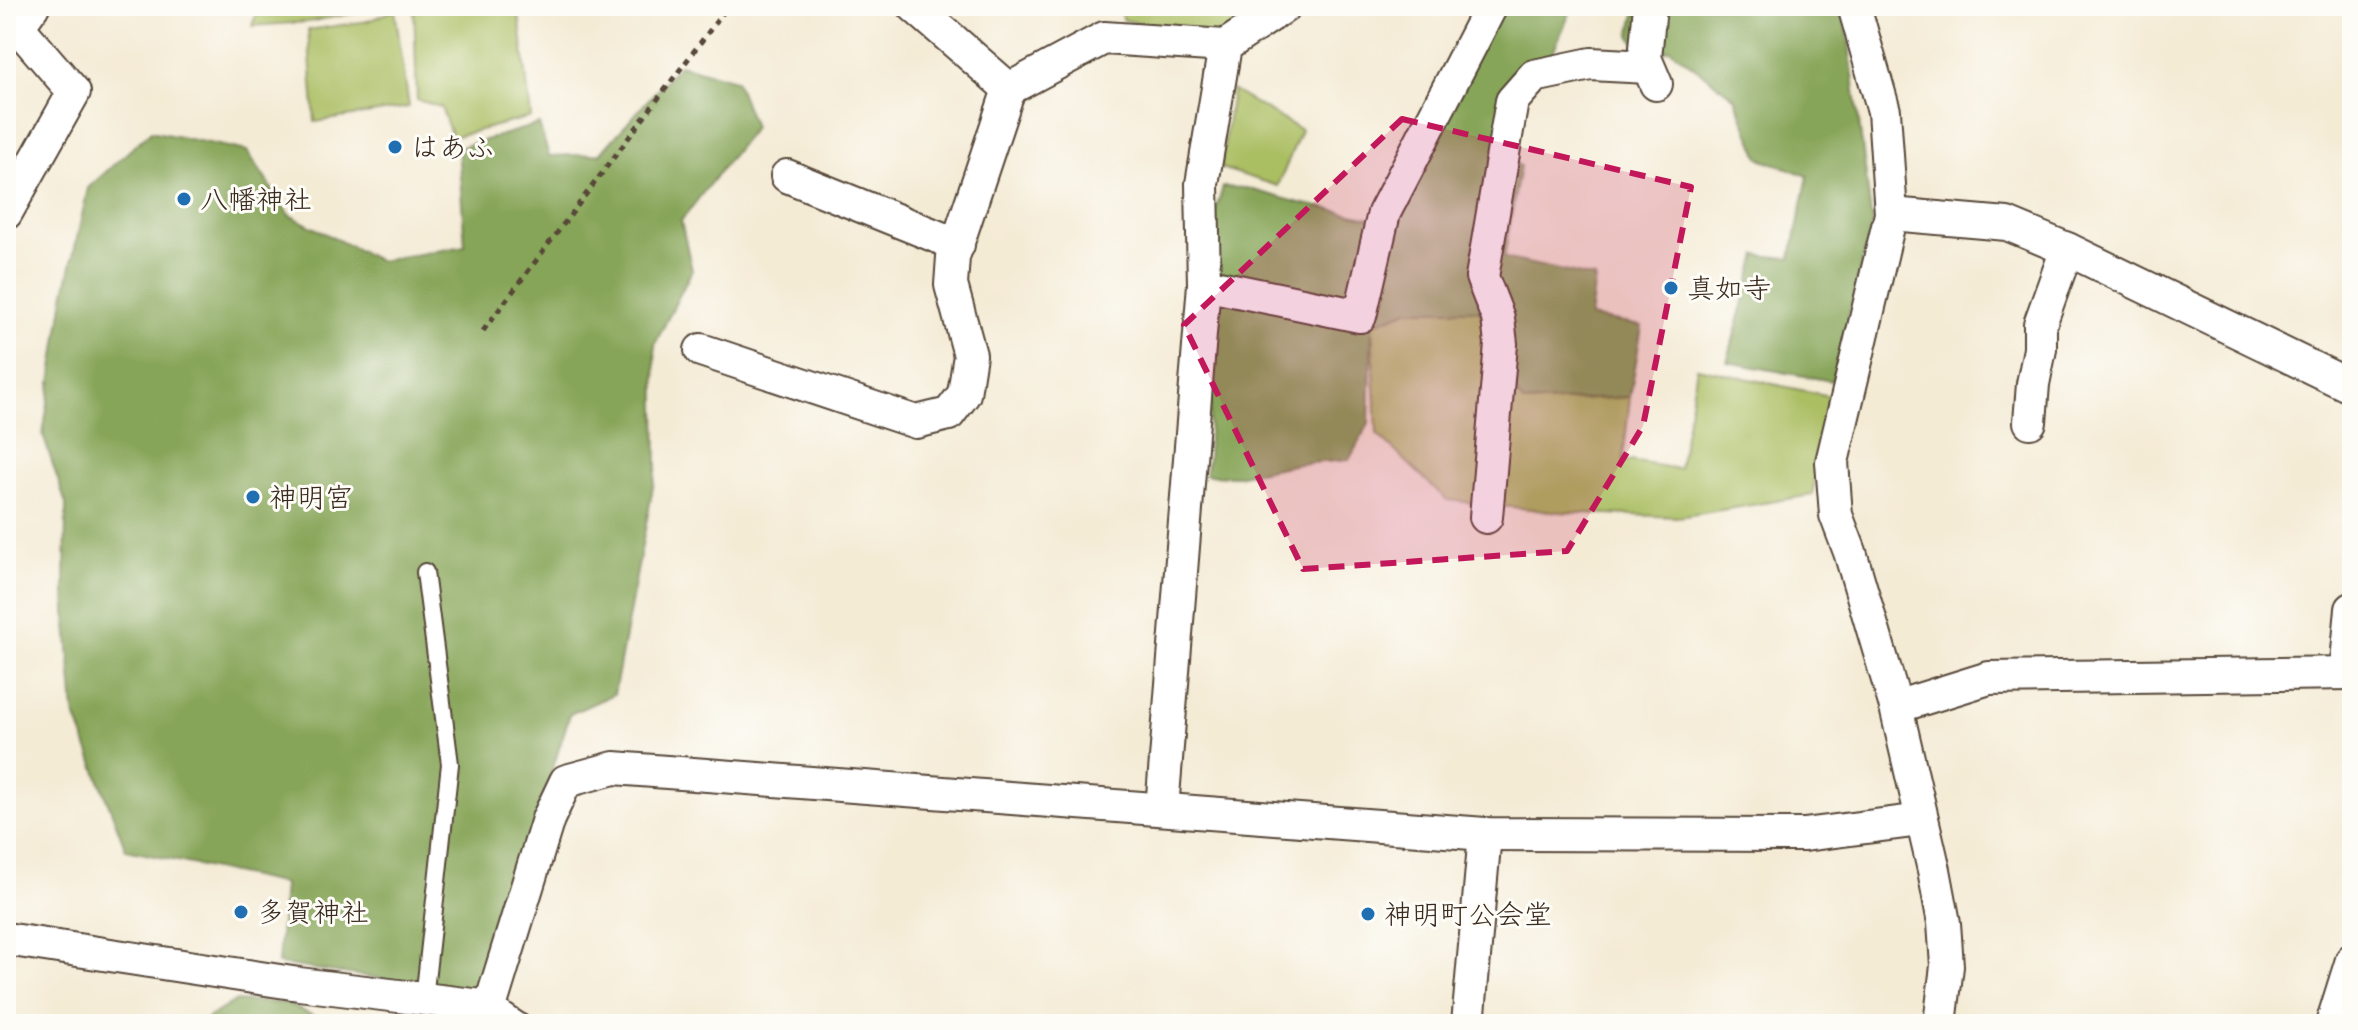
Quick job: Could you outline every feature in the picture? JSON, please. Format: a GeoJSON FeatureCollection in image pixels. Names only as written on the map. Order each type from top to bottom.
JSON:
{"type":"FeatureCollection","features":[{"type":"Feature","properties":{"kind":"street"},"geometry":{"type":"LineString","coordinates":[[6,213],[74,92],[18,27],[33,6]]}},
{"type":"Feature","properties":{"kind":"street"},"geometry":{"type":"LineString","coordinates":[[914,6],[1009,89]]}},
{"type":"Feature","properties":{"kind":"street"},"geometry":{"type":"LineString","coordinates":[[701,350],[916,422],[949,414],[964,394],[970,355],[951,285],[953,257],[1009,89],[1104,38],[1225,46],[1285,6]]}},
{"type":"Feature","properties":{"kind":"street"},"geometry":{"type":"LineString","coordinates":[[1204,284],[1360,316],[1384,213],[1491,6]]}},
{"type":"Feature","properties":{"kind":"street"},"geometry":{"type":"LineString","coordinates":[[1486,517],[1501,344],[1498,318],[1482,277],[1512,101],[1534,76],[1591,64],[1653,78],[1645,58],[1650,6]]}},
{"type":"Feature","properties":{"kind":"street"},"geometry":{"type":"LineString","coordinates":[[1854,6],[1884,111],[1891,214],[1832,462],[1836,515],[1896,707],[1934,870],[1947,966],[1940,1024]]}},
{"type":"Feature","properties":{"kind":"street"},"geometry":{"type":"LineString","coordinates":[[1162,809],[1204,284],[1202,184],[1225,46]]}},
{"type":"Feature","properties":{"kind":"street"},"geometry":{"type":"LineString","coordinates":[[787,176],[958,245]]}},
{"type":"Feature","properties":{"kind":"street"},"geometry":{"type":"LineString","coordinates":[[1891,214],[2007,224],[2067,249],[2352,387]]}},
{"type":"Feature","properties":{"kind":"street"},"geometry":{"type":"LineString","coordinates":[[2030,422],[2040,349],[2040,324],[2067,249]]}},
{"type":"Feature","properties":{"kind":"street"},"geometry":{"type":"LineString","coordinates":[[1896,707],[1989,678],[2349,672],[2352,609]]}},
{"type":"Feature","properties":{"kind":"street"},"geometry":{"type":"LineString","coordinates":[[6,939],[299,984],[490,1007],[548,819],[566,781],[614,768],[1485,834],[1804,835],[1921,820]]}},
{"type":"Feature","properties":{"kind":"street"},"geometry":{"type":"LineString","coordinates":[[1468,1024],[1485,834]]}},
{"type":"Feature","properties":{"kind":"street"},"geometry":{"type":"LineString","coordinates":[[2332,1024],[2352,960]]}},
{"type":"Feature","properties":{"kind":"lane"},"geometry":{"type":"LineString","coordinates":[[424,999],[450,764],[425,572]]}},
{"type":"Feature","properties":{"kind":"lane"},"geometry":{"type":"LineString","coordinates":[[490,1007],[504,1011],[523,1024]]}},
{"type":"Feature","properties":{"kind":"path"},"geometry":{"type":"LineString","coordinates":[[483,331],[728,6]]}},
{"type":"Feature","properties":{"kind":"highlighted area"},"geometry":{"type":"Polygon","coordinates":[[[1402,119],[1691,187],[1643,426],[1567,551],[1303,569],[1184,325],[1402,119]]]}},
{"type":"Feature","properties":{"kind":"green space"},"geometry":{"type":"Polygon","coordinates":[[[259,6],[392,6],[308,22],[252,26],[259,6]]]}},
{"type":"Feature","properties":{"kind":"green space"},"geometry":{"type":"Polygon","coordinates":[[[414,6],[518,6],[531,117],[452,137],[441,107],[417,100],[414,6]]]}},
{"type":"Feature","properties":{"kind":"green space"},"geometry":{"type":"Polygon","coordinates":[[[1116,6],[1271,6],[1219,39],[1124,20],[1116,6]]]}},
{"type":"Feature","properties":{"kind":"green space"},"geometry":{"type":"Polygon","coordinates":[[[1494,6],[1573,6],[1553,52],[1512,101],[1506,157],[1520,166],[1504,258],[1595,278],[1590,317],[1642,326],[1630,397],[1524,403],[1510,385],[1479,310],[1408,310],[1372,324],[1369,423],[1349,460],[1298,464],[1236,476],[1205,475],[1213,346],[1214,216],[1223,187],[1246,188],[1380,220],[1494,6]]]}},
{"type":"Feature","properties":{"kind":"green space"},"geometry":{"type":"Polygon","coordinates":[[[1637,6],[1840,6],[1848,36],[1872,223],[1832,381],[1727,362],[1757,255],[1791,258],[1808,176],[1759,158],[1735,98],[1670,49],[1645,58],[1630,35],[1637,6]]]}},
{"type":"Feature","properties":{"kind":"green space"},"geometry":{"type":"Polygon","coordinates":[[[395,10],[409,107],[315,122],[308,30],[368,21],[395,10]]]}},
{"type":"Feature","properties":{"kind":"green space"},"geometry":{"type":"Polygon","coordinates":[[[679,65],[736,80],[754,127],[681,221],[692,270],[655,344],[657,466],[614,694],[570,714],[481,993],[278,964],[284,884],[126,850],[74,712],[65,597],[66,504],[43,435],[64,297],[88,188],[151,131],[247,151],[289,215],[379,261],[465,246],[458,148],[539,124],[549,156],[600,154],[679,65]]]}},
{"type":"Feature","properties":{"kind":"green space"},"geometry":{"type":"Polygon","coordinates":[[[1232,90],[1301,130],[1278,186],[1221,168],[1232,90]]]}},
{"type":"Feature","properties":{"kind":"green space"},"geometry":{"type":"Polygon","coordinates":[[[1408,310],[1479,310],[1524,403],[1630,397],[1623,460],[1679,469],[1697,368],[1830,396],[1812,495],[1679,517],[1558,512],[1447,500],[1377,434],[1372,324],[1408,310]]]}},
{"type":"Feature","properties":{"kind":"green space"},"geometry":{"type":"Polygon","coordinates":[[[235,1001],[286,1003],[331,1024],[198,1024],[235,1001]]]}},
{"type":"Feature","properties":{"kind":"place","name":"はあふ"},"geometry":{"type":"Point","coordinates":[395,147]}},
{"type":"Feature","properties":{"kind":"place","name":"八幡神社"},"geometry":{"type":"Point","coordinates":[184,199]}},
{"type":"Feature","properties":{"kind":"place","name":"真如寺"},"geometry":{"type":"Point","coordinates":[1671,288]}},
{"type":"Feature","properties":{"kind":"place","name":"神明宮"},"geometry":{"type":"Point","coordinates":[253,497]}},
{"type":"Feature","properties":{"kind":"place","name":"多賀神社"},"geometry":{"type":"Point","coordinates":[241,912]}},
{"type":"Feature","properties":{"kind":"place","name":"神明町公会堂"},"geometry":{"type":"Point","coordinates":[1368,914]}}]}
